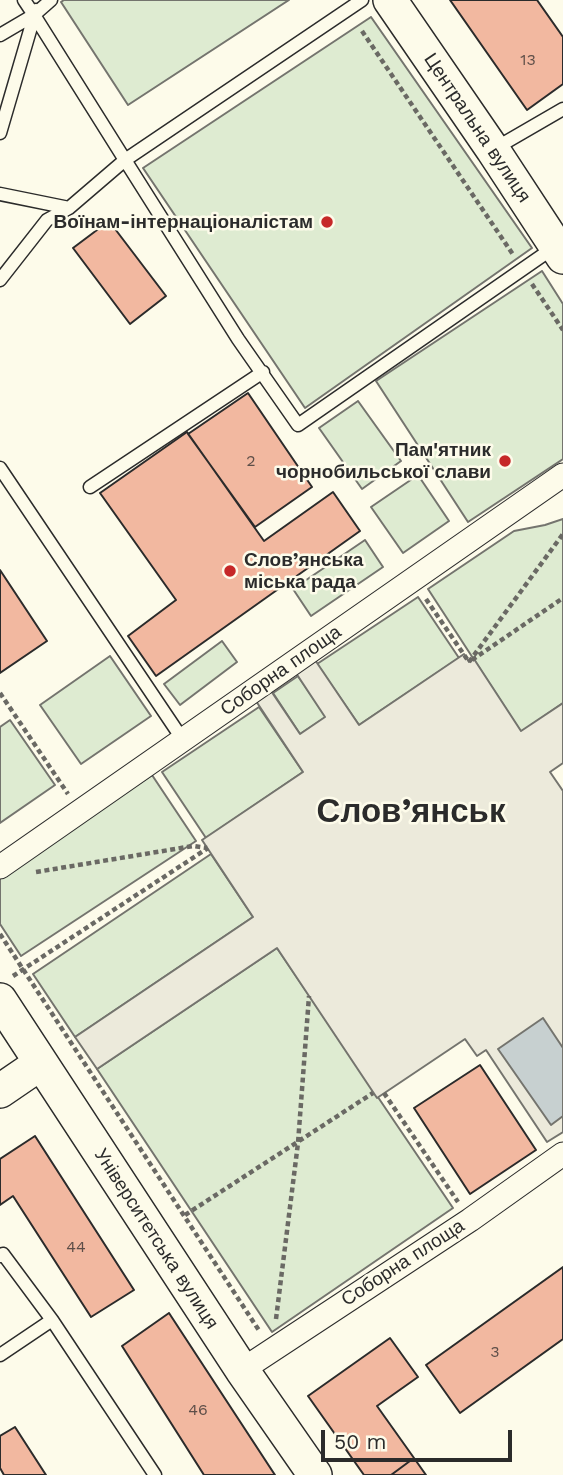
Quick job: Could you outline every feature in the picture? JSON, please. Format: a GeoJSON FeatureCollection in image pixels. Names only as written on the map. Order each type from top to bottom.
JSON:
{"type":"FeatureCollection","features":[{"type":"Feature","properties":{"kind":"street","name":"Центральна вулиця"},"geometry":{"type":"LineString","coordinates":[[390,0],[559,251]]}},
{"type":"Feature","properties":{"kind":"street","name":"Соборна площа"},"geometry":{"type":"LineString","coordinates":[[0,867],[563,475]]}},
{"type":"Feature","properties":{"kind":"street","name":"Університетська вулиця"},"geometry":{"type":"LineString","coordinates":[[6,989],[41,1063],[242,1370],[315,1475]]}},
{"type":"Feature","properties":{"kind":"street"},"geometry":{"type":"LineString","coordinates":[[0,1091],[41,1063]]}},
{"type":"Feature","properties":{"kind":"street","name":"Соборна площа"},"geometry":{"type":"LineString","coordinates":[[242,1370],[470,1220],[563,1154]]}},
{"type":"Feature","properties":{"kind":"lane"},"geometry":{"type":"LineString","coordinates":[[24,0],[238,339],[298,425],[522,269],[559,251]]}},
{"type":"Feature","properties":{"kind":"lane"},"geometry":{"type":"LineString","coordinates":[[0,133],[40,0]]}},
{"type":"Feature","properties":{"kind":"lane"},"geometry":{"type":"LineString","coordinates":[[0,35],[34,15],[51,0]]}},
{"type":"Feature","properties":{"kind":"lane"},"geometry":{"type":"LineString","coordinates":[[0,280],[47,220],[69,208],[125,160],[362,0]]}},
{"type":"Feature","properties":{"kind":"lane"},"geometry":{"type":"LineString","coordinates":[[493,150],[563,109]]}},
{"type":"Feature","properties":{"kind":"lane"},"geometry":{"type":"LineString","coordinates":[[0,194],[69,208]]}},
{"type":"Feature","properties":{"kind":"lane"},"geometry":{"type":"LineString","coordinates":[[90,487],[263,373]]}},
{"type":"Feature","properties":{"kind":"lane"},"geometry":{"type":"LineString","coordinates":[[0,468],[183,740]]}},
{"type":"Feature","properties":{"kind":"lane"},"geometry":{"type":"LineString","coordinates":[[0,1256],[3,1254],[52,1320],[155,1475]]}},
{"type":"Feature","properties":{"kind":"lane"},"geometry":{"type":"LineString","coordinates":[[0,1355],[52,1320]]}},
{"type":"Feature","properties":{"kind":"path"},"geometry":{"type":"LineString","coordinates":[[362,31],[563,330]]}},
{"type":"Feature","properties":{"kind":"path"},"geometry":{"type":"LineString","coordinates":[[469,662],[563,534]]}},
{"type":"Feature","properties":{"kind":"path"},"geometry":{"type":"LineString","coordinates":[[413,580],[469,662]]}},
{"type":"Feature","properties":{"kind":"path"},"geometry":{"type":"LineString","coordinates":[[469,662],[563,598]]}},
{"type":"Feature","properties":{"kind":"path"},"geometry":{"type":"LineString","coordinates":[[0,693],[80,812]]}},
{"type":"Feature","properties":{"kind":"path"},"geometry":{"type":"LineString","coordinates":[[6,989],[23,970],[208,848],[193,846],[27,873]]}},
{"type":"Feature","properties":{"kind":"path"},"geometry":{"type":"LineString","coordinates":[[0,934],[272,1349]]}},
{"type":"Feature","properties":{"kind":"path"},"geometry":{"type":"LineString","coordinates":[[272,1349],[298,1143],[309,996]]}},
{"type":"Feature","properties":{"kind":"path"},"geometry":{"type":"LineString","coordinates":[[185,1215],[373,1093]]}},
{"type":"Feature","properties":{"kind":"path"},"geometry":{"type":"LineString","coordinates":[[384,1093],[470,1220]]}},
{"type":"Feature","properties":{"kind":"green space"},"geometry":{"type":"Polygon","coordinates":[[[289,0],[128,105],[61,2],[289,0]]]}},
{"type":"Feature","properties":{"kind":"green space"},"geometry":{"type":"Polygon","coordinates":[[[371,17],[532,248],[305,408],[143,168],[371,17]]]}},
{"type":"Feature","properties":{"kind":"green space"},"geometry":{"type":"Polygon","coordinates":[[[542,271],[563,304],[563,459],[468,522],[376,381],[542,271]]]}},
{"type":"Feature","properties":{"kind":"green space"},"geometry":{"type":"Polygon","coordinates":[[[358,401],[401,461],[362,489],[319,428],[358,401]]]}},
{"type":"Feature","properties":{"kind":"green space"},"geometry":{"type":"Polygon","coordinates":[[[418,475],[449,521],[403,553],[371,507],[418,475]]]}},
{"type":"Feature","properties":{"kind":"green space"},"geometry":{"type":"Polygon","coordinates":[[[563,519],[563,703],[521,732],[428,589],[514,531],[563,519]]]}},
{"type":"Feature","properties":{"kind":"green space"},"geometry":{"type":"Polygon","coordinates":[[[365,540],[383,567],[311,616],[293,589],[365,540]]]}},
{"type":"Feature","properties":{"kind":"green space"},"geometry":{"type":"Polygon","coordinates":[[[418,597],[459,658],[359,725],[317,664],[418,597]]]}},
{"type":"Feature","properties":{"kind":"green space"},"geometry":{"type":"Polygon","coordinates":[[[222,641],[237,662],[180,705],[164,684],[222,641]]]}},
{"type":"Feature","properties":{"kind":"green space"},"geometry":{"type":"Polygon","coordinates":[[[110,656],[151,716],[81,764],[40,705],[110,656]]]}},
{"type":"Feature","properties":{"kind":"green space"},"geometry":{"type":"Polygon","coordinates":[[[298,676],[326,717],[300,734],[273,693],[298,676]]]}},
{"type":"Feature","properties":{"kind":"green space"},"geometry":{"type":"Polygon","coordinates":[[[259,707],[303,772],[206,838],[162,772],[259,707]]]}},
{"type":"Feature","properties":{"kind":"green space"},"geometry":{"type":"Polygon","coordinates":[[[10,720],[55,785],[0,823],[0,727],[10,720]]]}},
{"type":"Feature","properties":{"kind":"green space"},"geometry":{"type":"Polygon","coordinates":[[[152,775],[196,841],[21,956],[0,924],[0,876],[152,775]]]}},
{"type":"Feature","properties":{"kind":"green space"},"geometry":{"type":"Polygon","coordinates":[[[211,854],[253,917],[75,1037],[33,974],[211,854]]]}},
{"type":"Feature","properties":{"kind":"green space"},"geometry":{"type":"Polygon","coordinates":[[[277,948],[453,1208],[272,1332],[97,1069],[277,948]]]}},
{"type":"Feature","properties":{"kind":"shaded area"},"geometry":{"type":"Polygon","coordinates":[[[309,651],[359,725],[464,654],[469,662],[474,659],[521,731],[563,703],[563,763],[550,772],[563,791],[563,1132],[547,1142],[486,1050],[477,1056],[465,1039],[377,1098],[277,948],[97,1069],[75,1037],[253,917],[202,840],[303,772],[250,692],[265,682],[300,734],[325,717],[290,664],[309,651]]]}},
{"type":"Feature","properties":{"kind":"shaded area"},"geometry":{"type":"Polygon","coordinates":[[[543,1018],[563,1048],[563,1116],[551,1125],[498,1049],[543,1018]]]}},
{"type":"Feature","properties":{"kind":"building"},"geometry":{"type":"Polygon","coordinates":[[[450,0],[537,0],[563,37],[563,84],[527,110],[450,0]]]}},
{"type":"Feature","properties":{"kind":"building"},"geometry":{"type":"Polygon","coordinates":[[[109,221],[166,296],[130,324],[73,248],[109,221]]]}},
{"type":"Feature","properties":{"kind":"building"},"geometry":{"type":"Polygon","coordinates":[[[248,393],[312,487],[255,527],[188,434],[248,393]]]}},
{"type":"Feature","properties":{"kind":"building","name":"Слов’янська міська рада"},"geometry":{"type":"Polygon","coordinates":[[[187,432],[264,541],[333,492],[360,531],[156,676],[128,636],[176,600],[100,493],[187,432]]]}},
{"type":"Feature","properties":{"kind":"building"},"geometry":{"type":"Polygon","coordinates":[[[0,570],[47,641],[0,673],[0,570]]]}},
{"type":"Feature","properties":{"kind":"building"},"geometry":{"type":"Polygon","coordinates":[[[480,1065],[536,1150],[470,1194],[414,1108],[480,1065]]]}},
{"type":"Feature","properties":{"kind":"building"},"geometry":{"type":"Polygon","coordinates":[[[35,1136],[134,1290],[91,1317],[13,1196],[0,1205],[0,1159],[35,1136]]]}},
{"type":"Feature","properties":{"kind":"building"},"geometry":{"type":"Polygon","coordinates":[[[563,1267],[563,1339],[460,1413],[426,1365],[563,1267]]]}},
{"type":"Feature","properties":{"kind":"building"},"geometry":{"type":"Polygon","coordinates":[[[169,1313],[275,1475],[204,1475],[122,1346],[169,1313]]]}},
{"type":"Feature","properties":{"kind":"building"},"geometry":{"type":"Polygon","coordinates":[[[390,1338],[418,1377],[377,1406],[414,1458],[391,1475],[364,1475],[308,1396],[390,1338]]]}},
{"type":"Feature","properties":{"kind":"building"},"geometry":{"type":"Polygon","coordinates":[[[15,1427],[46,1475],[4,1475],[0,1468],[0,1436],[15,1427]]]}},
{"type":"Feature","properties":{"kind":"building"},"geometry":{"type":"Polygon","coordinates":[[[414,1458],[426,1475],[391,1475],[414,1458]]]}},
{"type":"Feature","properties":{"kind":"place","name":"Воїнам-інтернаціоналістам"},"geometry":{"type":"Point","coordinates":[327,222]}},
{"type":"Feature","properties":{"kind":"place","name":"Пам'ятник чорнобильської слави"},"geometry":{"type":"Point","coordinates":[505,461]}},
{"type":"Feature","properties":{"kind":"place","name":"Слов’янська міська рада"},"geometry":{"type":"Point","coordinates":[230,571]}},
{"type":"Feature","properties":{"kind":"district","name":"Слов’янськ"},"geometry":{"type":"Point","coordinates":[411,812]}}]}
